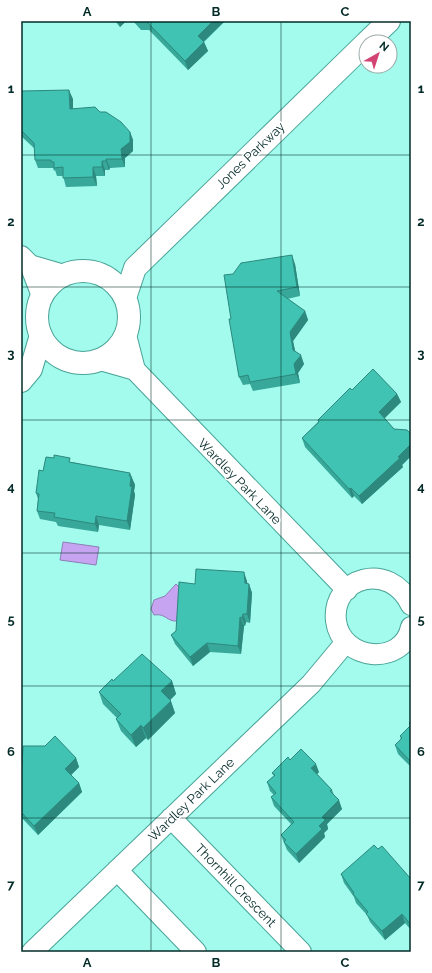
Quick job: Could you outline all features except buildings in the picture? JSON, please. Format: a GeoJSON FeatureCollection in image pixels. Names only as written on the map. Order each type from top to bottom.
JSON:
{"type":"FeatureCollection","features":[{"type":"Feature","properties":{"kind":"street","name":"Jones Parkway"},"geometry":{"type":"LineString","coordinates":[[375,34],[389,21]]}},
{"type":"Feature","properties":{"kind":"street","name":"Jones Parkway"},"geometry":{"type":"LineString","coordinates":[[134,268],[358,51]]}},
{"type":"Feature","properties":{"kind":"street"},"geometry":{"type":"LineString","coordinates":[[26,261],[64,275]]}},
{"type":"Feature","properties":{"kind":"street"},"geometry":{"type":"LineString","coordinates":[[26,261],[42,296]]}},
{"type":"Feature","properties":{"kind":"street"},"geometry":{"type":"LineString","coordinates":[[134,268],[126,298],[129,313],[126,335],[114,352],[100,360],[84,363],[62,358],[49,348],[41,335],[37,319],[42,296],[52,283],[64,275],[78,271],[100,274],[134,268]]}},
{"type":"Feature","properties":{"kind":"street"},"geometry":{"type":"LineString","coordinates":[[100,274],[113,282],[126,298]]}},
{"type":"Feature","properties":{"kind":"street"},"geometry":{"type":"LineString","coordinates":[[26,375],[41,335]]}},
{"type":"Feature","properties":{"kind":"street","name":"Wardley Park Lane"},"geometry":{"type":"LineString","coordinates":[[126,335],[135,370],[347,590]]}},
{"type":"Feature","properties":{"kind":"street"},"geometry":{"type":"LineString","coordinates":[[26,375],[62,358]]}},
{"type":"Feature","properties":{"kind":"street"},"geometry":{"type":"LineString","coordinates":[[100,360],[135,370]]}},
{"type":"Feature","properties":{"kind":"street"},"geometry":{"type":"LineString","coordinates":[[411,605],[406,594],[396,585],[385,579],[372,578],[359,581],[347,590],[341,597],[337,609],[336,622],[340,633],[346,642],[358,651],[370,655],[382,654],[394,650],[404,642],[411,627]]}},
{"type":"Feature","properties":{"kind":"street","name":"Wardley Park Lane"},"geometry":{"type":"LineString","coordinates":[[32,952],[310,684],[346,642]]}},
{"type":"Feature","properties":{"kind":"street","name":"Thornhill Crescent"},"geometry":{"type":"LineString","coordinates":[[171,818],[300,952]]}},
{"type":"Feature","properties":{"kind":"street"},"geometry":{"type":"LineString","coordinates":[[117,870],[196,952]]}},
{"type":"Feature","properties":{"kind":"shaded area"},"geometry":{"type":"Polygon","coordinates":[[[63,542],[99,547],[96,565],[60,560],[63,542]]]}},
{"type":"Feature","properties":{"kind":"shaded area"},"geometry":{"type":"Polygon","coordinates":[[[176,584],[179,587],[177,621],[161,615],[154,615],[151,609],[154,600],[165,596],[176,584]]]}}]}
